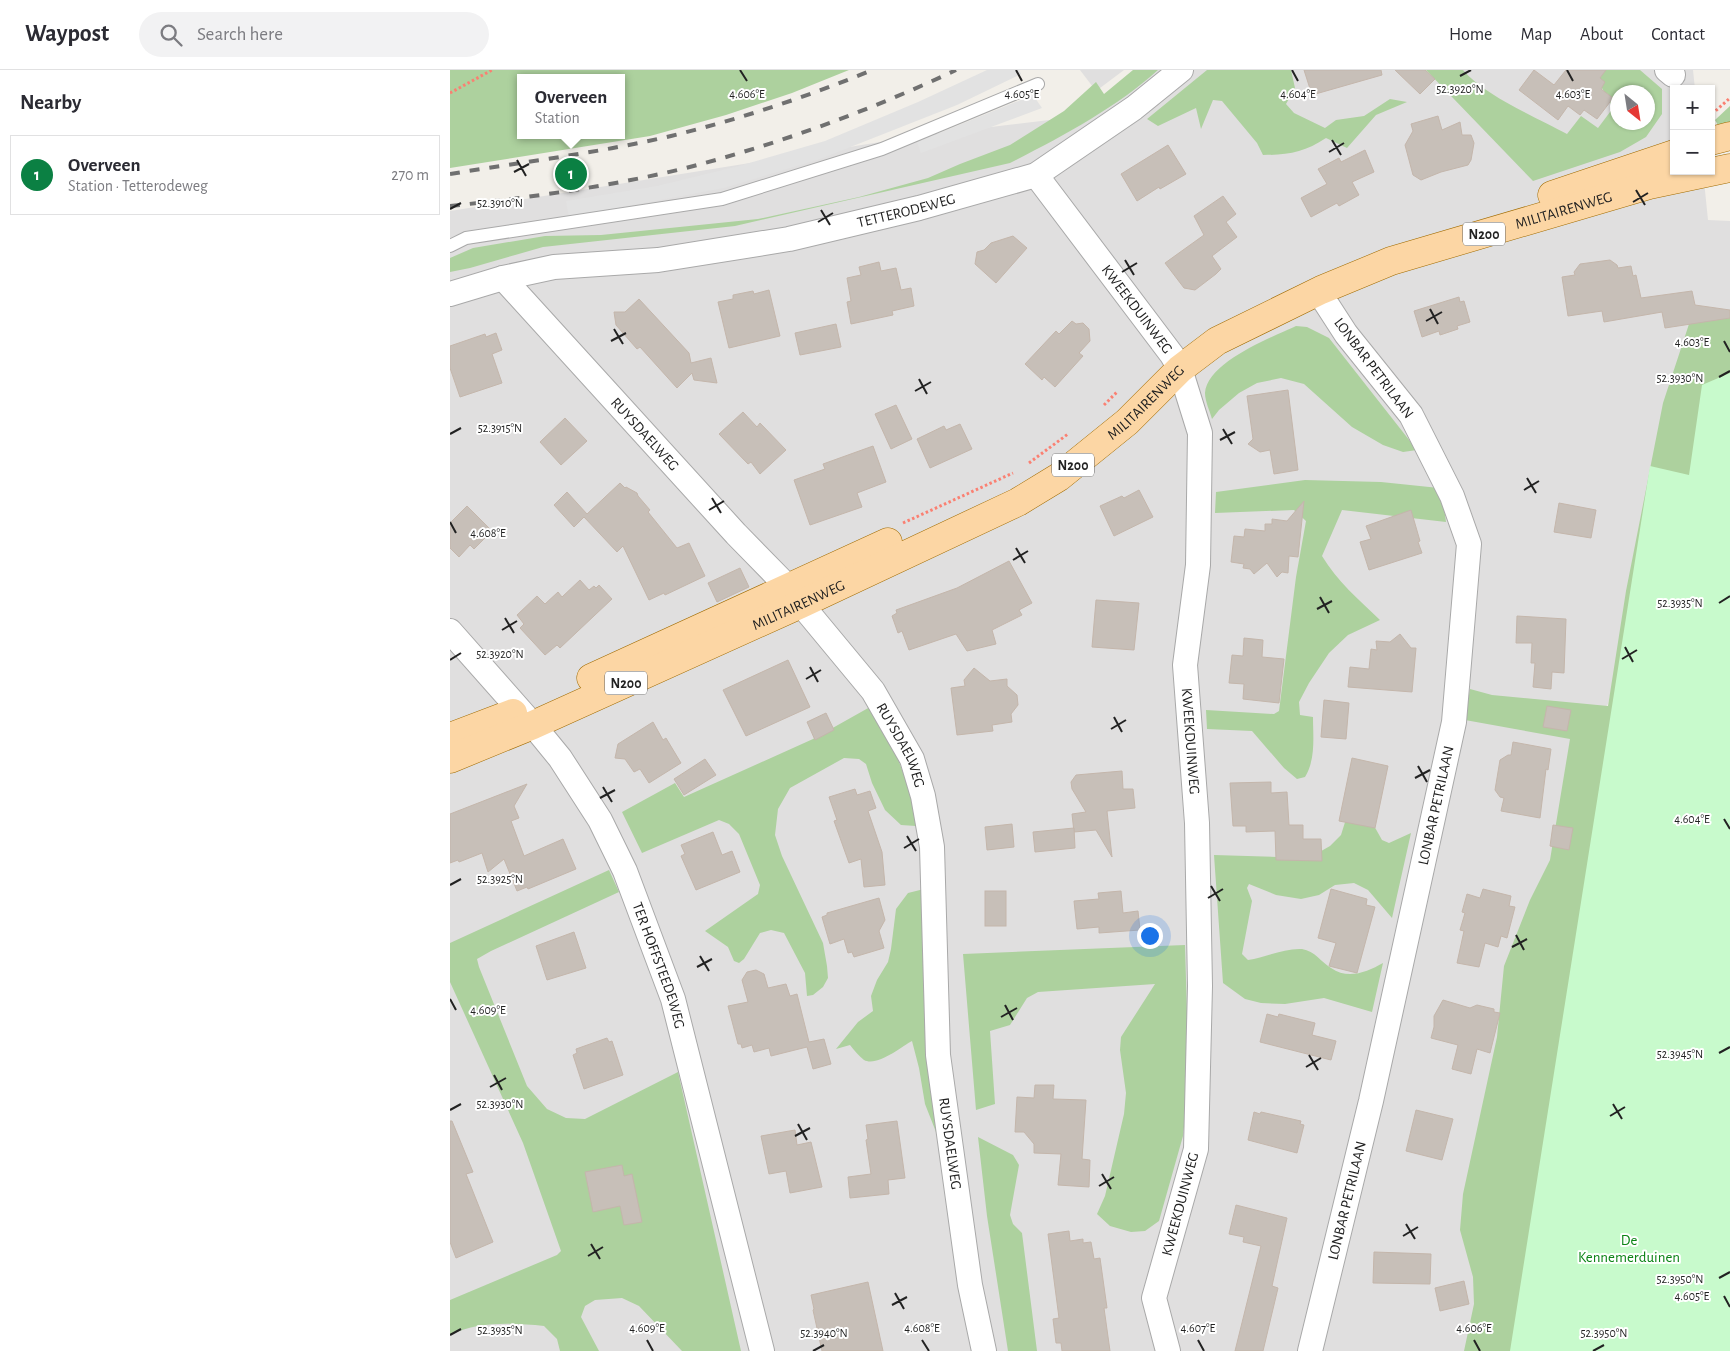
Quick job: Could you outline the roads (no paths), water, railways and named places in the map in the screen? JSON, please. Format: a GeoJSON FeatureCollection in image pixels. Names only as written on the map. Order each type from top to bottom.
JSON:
{"type":"FeatureCollection","features":[{"type":"Feature","properties":{"kind":"main road"},"geometry":{"type":"LineString","coordinates":[[1715,140],[1730,136]]}},
{"type":"Feature","properties":{"kind":"main road","name":"MILITAIRENWEG"},"geometry":{"type":"LineString","coordinates":[[450,759],[527,717],[794,596],[1022,480],[1050,461],[1176,362],[1212,325],[1314,275],[1386,248],[1575,188],[1670,155]]}},
{"type":"Feature","properties":{"kind":"main road","name":"MILITAIRENWEG"},"geometry":{"type":"LineString","coordinates":[[1176,362],[1321,290],[1391,261],[1649,185],[1730,168]]}},
{"type":"Feature","properties":{"kind":"main road","name":"MILITAIRENWEG"},"geometry":{"type":"LineString","coordinates":[[450,737],[527,717]]}},
{"type":"Feature","properties":{"kind":"street","name":"TETTERODEWEG"},"geometry":{"type":"LineString","coordinates":[[450,294],[503,278],[554,267],[658,260],[789,239],[919,208],[1036,175],[1134,108],[1181,70]]}},
{"type":"Feature","properties":{"kind":"street","name":"KWEEKDUINWEG"},"geometry":{"type":"LineString","coordinates":[[1036,175],[1176,362],[1200,433],[1198,564],[1185,665],[1197,823],[1200,986],[1196,1149],[1154,1298],[1168,1351]]}},
{"type":"Feature","properties":{"kind":"street","name":"RUYSDAELWEG"},"geometry":{"type":"LineString","coordinates":[[503,278],[794,596],[873,691],[912,759],[923,796],[932,847],[938,1055],[969,1276],[984,1351]]}},
{"type":"Feature","properties":{"kind":"street","name":"LONBAR PETRILAAN"},"geometry":{"type":"LineString","coordinates":[[1310,1351],[1373,1091],[1454,722],[1469,544],[1452,496],[1411,415],[1346,334],[1324,300],[1321,290]]}},
{"type":"Feature","properties":{"kind":"street","name":"TER HOFFSTEEDEWEG"},"geometry":{"type":"LineString","coordinates":[[450,631],[527,717],[560,758],[600,820],[625,871],[673,999],[762,1351]]}},
{"type":"Feature","properties":{"kind":"lane"},"geometry":{"type":"LineString","coordinates":[[450,246],[466,238],[722,199],[882,150],[1038,84]]}},
{"type":"Feature","properties":{"kind":"railway"},"geometry":{"type":"LineString","coordinates":[[450,174],[588,152],[671,136],[773,107],[872,70]]}},
{"type":"Feature","properties":{"kind":"railway"},"geometry":{"type":"LineString","coordinates":[[450,206],[566,191],[625,181],[717,160],[822,126],[956,70]]}},
{"type":"Feature","properties":{"kind":"place","name":"Overveen"},"geometry":{"type":"Point","coordinates":[571,174]}},
{"type":"Feature","properties":{"kind":"park label","name":"De Kennemerduinen"},"geometry":{"type":"Point","coordinates":[1629,1248]}}]}
